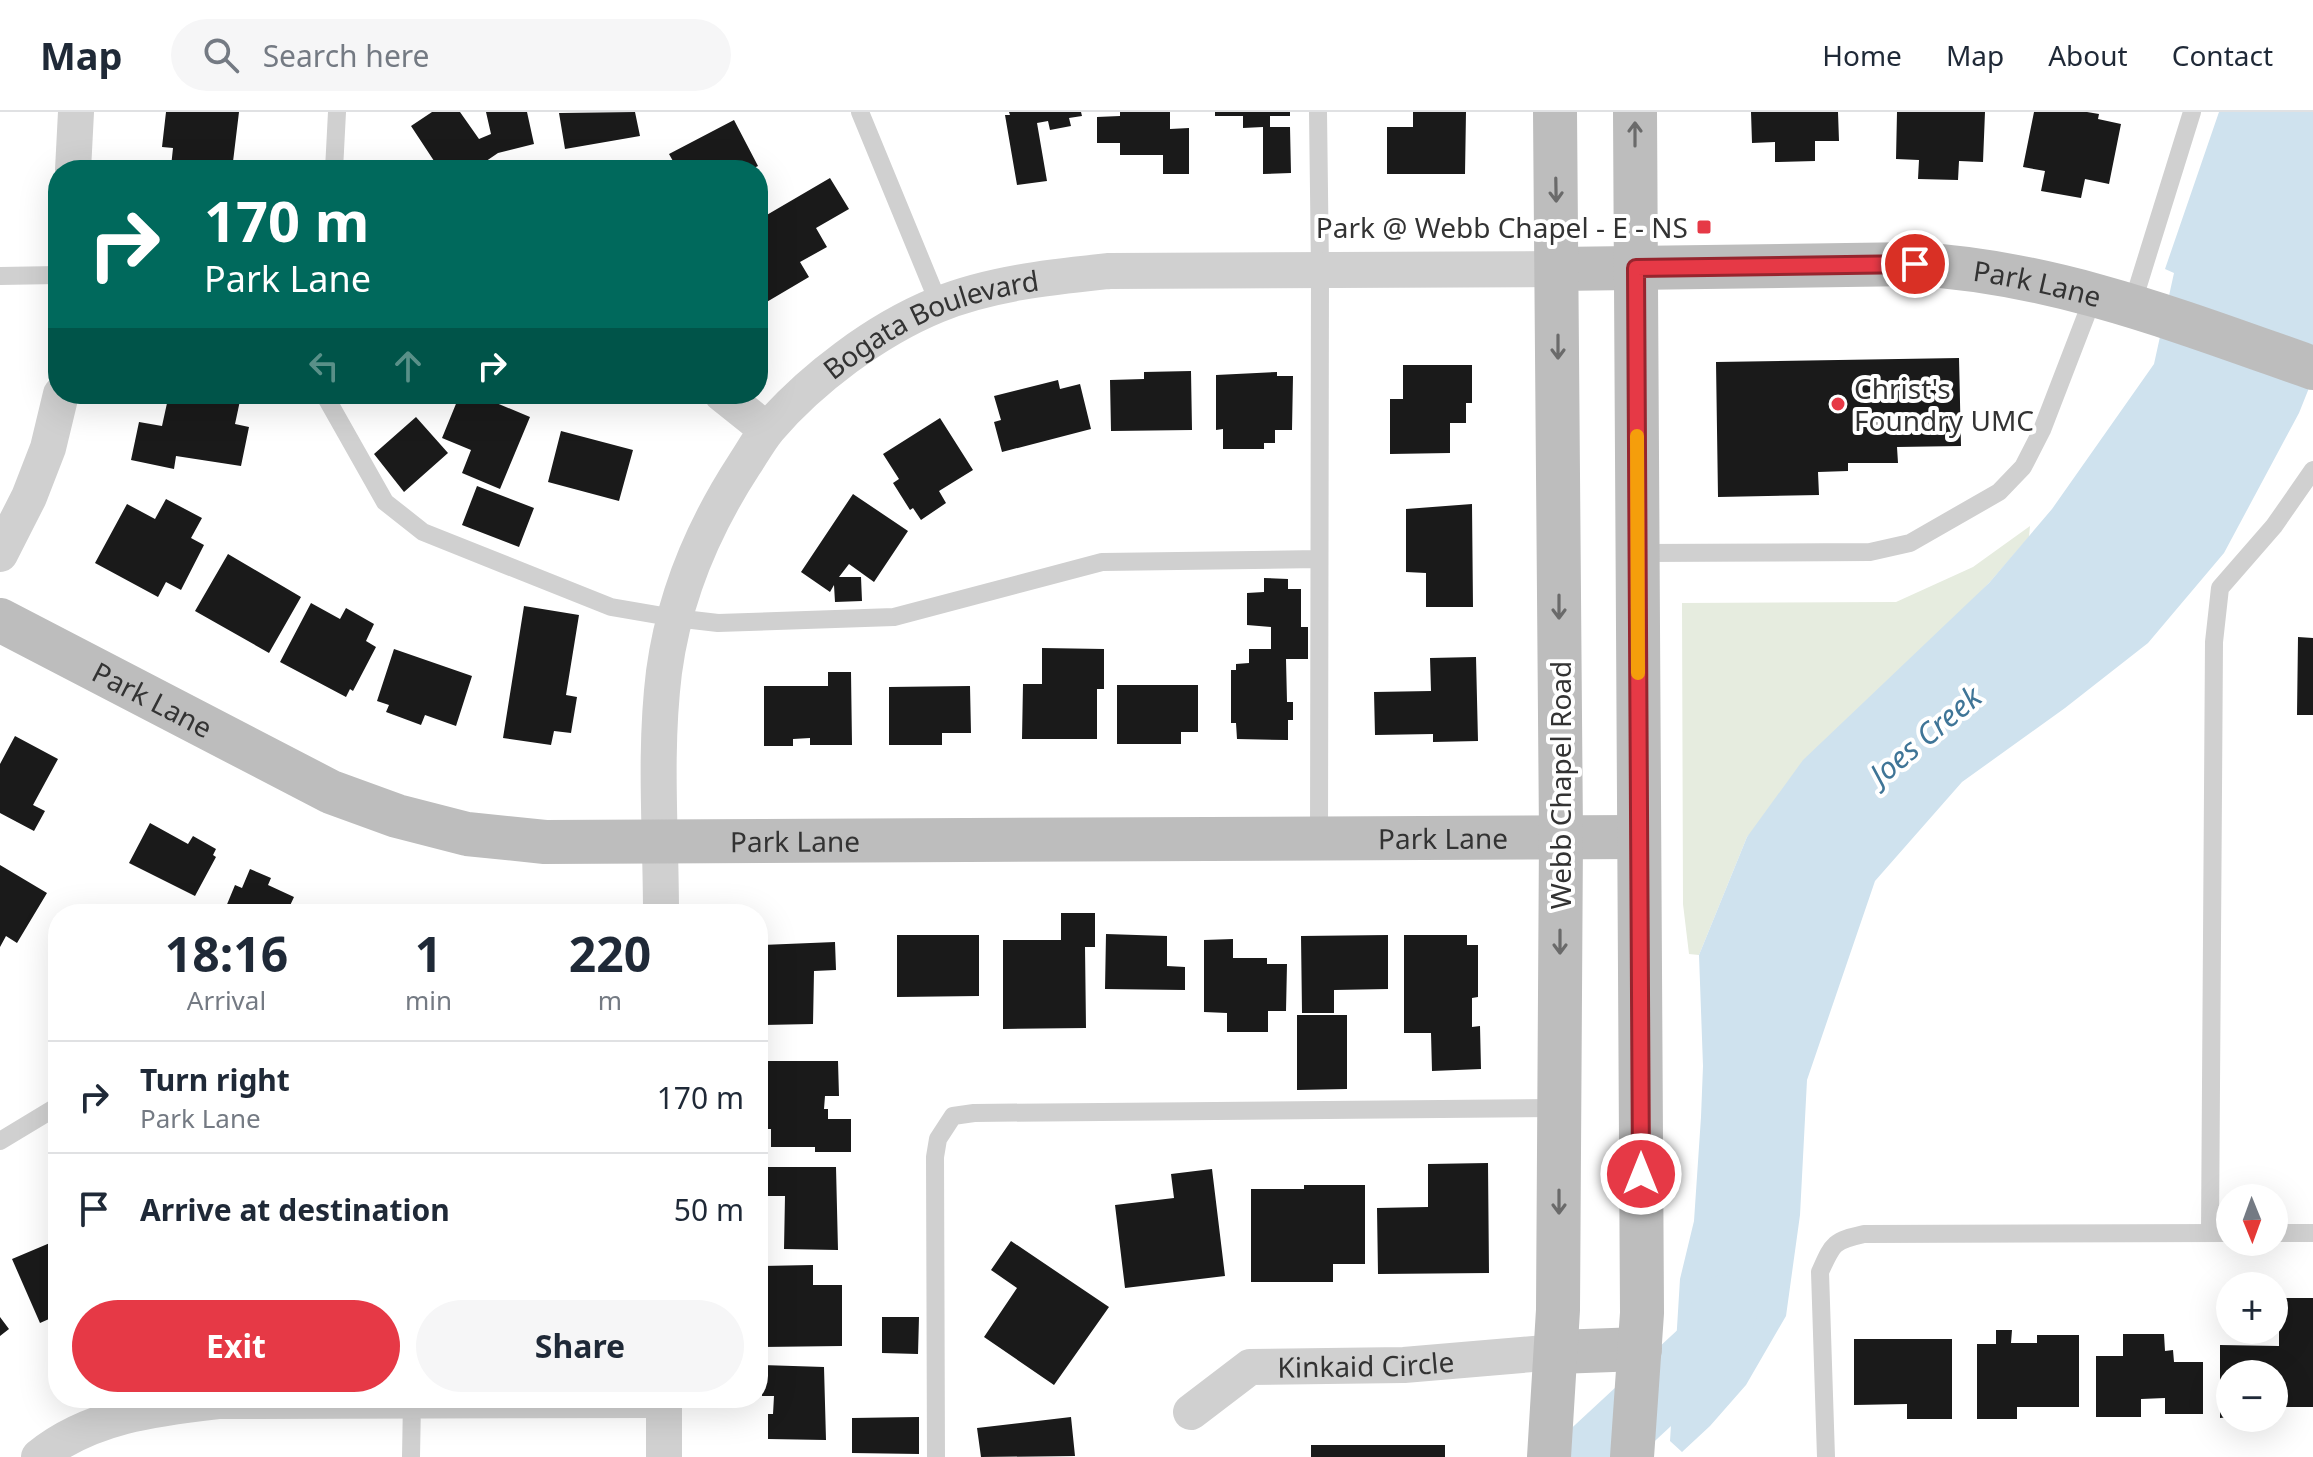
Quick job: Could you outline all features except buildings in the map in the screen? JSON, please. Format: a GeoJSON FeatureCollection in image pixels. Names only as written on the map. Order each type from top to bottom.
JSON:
{"type":"FeatureCollection","features":[{"type":"Feature","properties":{"kind":"main road","name":"Webb Chapel Road"},"geometry":{"type":"LineString","coordinates":[[1549,1457],[1557,1352],[1561,836],[1555,112]]}},
{"type":"Feature","properties":{"kind":"main road"},"geometry":{"type":"LineString","coordinates":[[1632,1457],[1629,1337],[1639,837],[1635,112]]}},
{"type":"Feature","properties":{"kind":"main road","name":"Park Lane"},"geometry":{"type":"LineString","coordinates":[[1557,269],[1927,264],[2011,273],[2124,303],[2313,368]]}},
{"type":"Feature","properties":{"kind":"main road","name":"Park Lane"},"geometry":{"type":"LineString","coordinates":[[0,620],[331,792],[397,816],[467,834],[530,840],[658,842],[1639,837]]}},
{"type":"Feature","properties":{"kind":"main road"},"geometry":{"type":"LineString","coordinates":[[1557,1352],[1629,1337]]}},
{"type":"Feature","properties":{"kind":"street"},"geometry":{"type":"LineString","coordinates":[[74,160],[76,112]]}},
{"type":"Feature","properties":{"kind":"street","name":"Bogata Boulevard"},"geometry":{"type":"LineString","coordinates":[[661,904],[657,800],[663,686],[685,580],[707,529],[733,481],[767,430],[812,387],[876,336],[939,304],[1003,286],[1109,271],[1557,269]]}},
{"type":"Feature","properties":{"kind":"street"},"geometry":{"type":"LineString","coordinates":[[0,554],[29,497],[48,448],[59,404]]}},
{"type":"Feature","properties":{"kind":"street"},"geometry":{"type":"LineString","coordinates":[[734,404],[767,430]]}},
{"type":"Feature","properties":{"kind":"street","name":"Kinkaid Circle"},"geometry":{"type":"LineString","coordinates":[[1191,1412],[1250,1367],[1404,1365],[1557,1352]]}},
{"type":"Feature","properties":{"kind":"street"},"geometry":{"type":"LineString","coordinates":[[39,1457],[56,1444],[101,1424],[153,1408]]}},
{"type":"Feature","properties":{"kind":"street"},"geometry":{"type":"LineString","coordinates":[[664,1408],[664,1457]]}},
{"type":"Feature","properties":{"kind":"lane"},"geometry":{"type":"LineString","coordinates":[[335,160],[337,112]]}},
{"type":"Feature","properties":{"kind":"lane"},"geometry":{"type":"LineString","coordinates":[[860,112],[939,304]]}},
{"type":"Feature","properties":{"kind":"lane"},"geometry":{"type":"LineString","coordinates":[[1318,112],[1319,838]]}},
{"type":"Feature","properties":{"kind":"lane"},"geometry":{"type":"LineString","coordinates":[[1638,553],[1870,552],[1910,543],[1999,492],[2023,467],[2042,430],[2124,303],[2192,112]]}},
{"type":"Feature","properties":{"kind":"lane"},"geometry":{"type":"LineString","coordinates":[[0,276],[48,275]]}},
{"type":"Feature","properties":{"kind":"lane"},"geometry":{"type":"LineString","coordinates":[[330,404],[385,502],[423,532],[611,607],[675,618],[718,623],[894,617],[1102,562],[1319,559]]}},
{"type":"Feature","properties":{"kind":"lane"},"geometry":{"type":"LineString","coordinates":[[2210,1233],[2214,642],[2220,588],[2274,526],[2313,470]]}},
{"type":"Feature","properties":{"kind":"lane"},"geometry":{"type":"LineString","coordinates":[[936,1457],[935,1157],[938,1139],[953,1116],[974,1113],[1559,1108]]}},
{"type":"Feature","properties":{"kind":"lane"},"geometry":{"type":"LineString","coordinates":[[0,1141],[48,1112]]}},
{"type":"Feature","properties":{"kind":"lane"},"geometry":{"type":"LineString","coordinates":[[1826,1457],[1820,1272],[1831,1247],[1864,1234],[2216,1233]]}},
{"type":"Feature","properties":{"kind":"lane"},"geometry":{"type":"LineString","coordinates":[[2288,1233],[2313,1233]]}},
{"type":"Feature","properties":{"kind":"lane"},"geometry":{"type":"LineString","coordinates":[[411,1457],[428,1408]]}},
{"type":"Feature","properties":{"kind":"shaded area"},"geometry":{"type":"Polygon","coordinates":[[[2030,526],[2029,537],[1989,583],[1747,837],[1699,955],[1689,954],[1683,904],[1682,603],[1896,602],[1973,567],[2030,526]]]}},
{"type":"Feature","properties":{"kind":"water"},"geometry":{"type":"Polygon","coordinates":[[[2219,112],[2313,112],[2313,378],[2299,413],[2224,553],[2148,643],[1962,782],[1875,881],[1807,1080],[1800,1215],[1786,1316],[1746,1385],[1682,1452],[1670,1441],[1680,1279],[1694,1221],[1701,1117],[1703,1066],[1699,955],[1747,837],[1803,760],[1989,583],[2052,509],[2154,364],[2174,273],[2165,269],[2219,112]]]}},
{"type":"Feature","properties":{"kind":"waterway","name":"Joes Creek"},"geometry":{"type":"LineString","coordinates":[[1589,1457],[1711,1344],[1725,1308]]}},
{"type":"Feature","properties":{"kind":"slow traffic"},"geometry":{"type":"LineString","coordinates":[[1637,436],[1638,673]]}},
{"type":"Feature","properties":{"kind":"place","name":"Park @ Webb Chapel - E - NS"},"geometry":{"type":"Point","coordinates":[1704,227]}},
{"type":"Feature","properties":{"kind":"place","name":"Christ's Foundry UMC"},"geometry":{"type":"Point","coordinates":[1838,404]}},
{"type":"Feature","properties":{"kind":"route"},"geometry":{"type":"LineString","coordinates":[[1641,1174],[1636,268],[1915,264]]}}]}
